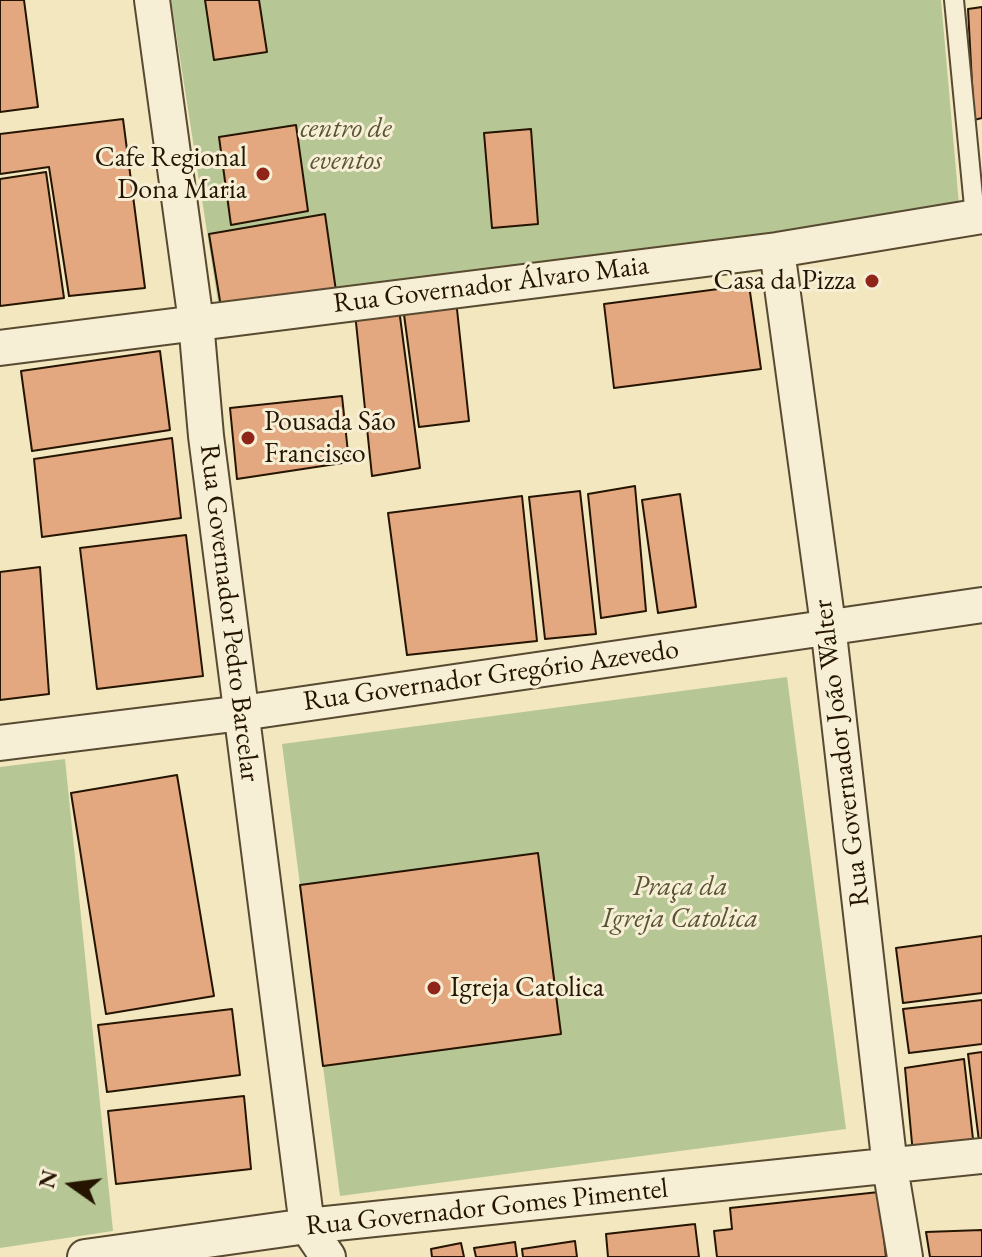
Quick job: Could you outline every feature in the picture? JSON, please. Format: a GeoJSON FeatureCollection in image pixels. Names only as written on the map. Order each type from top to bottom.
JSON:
{"type":"FeatureCollection","features":[{"type":"Feature","properties":{"kind":"street","name":"Rua Governador Pedro Barcelar"},"geometry":{"type":"LineString","coordinates":[[152,0],[196,322],[206,436],[307,1226]]}},
{"type":"Feature","properties":{"kind":"street","name":"Rua Governador Álvaro Maia"},"geometry":{"type":"LineString","coordinates":[[0,348],[777,250],[979,216]]}},
{"type":"Feature","properties":{"kind":"street","name":"Rua Governador João Walter"},"geometry":{"type":"LineString","coordinates":[[777,250],[828,625],[890,1167],[905,1257]]}},
{"type":"Feature","properties":{"kind":"street","name":"Rua Governador Gregório Azevedo"},"geometry":{"type":"LineString","coordinates":[[0,743],[242,713],[828,625],[982,605]]}},
{"type":"Feature","properties":{"kind":"street","name":"Rua Governador Gomes Pimentel"},"geometry":{"type":"LineString","coordinates":[[85,1257],[307,1226],[982,1156]]}},
{"type":"Feature","properties":{"kind":"street"},"geometry":{"type":"LineString","coordinates":[[307,1226],[328,1257]]}},
{"type":"Feature","properties":{"kind":"lane"},"geometry":{"type":"LineString","coordinates":[[954,0],[979,216]]}},
{"type":"Feature","properties":{"kind":"green space","name":"centro de eventos"},"geometry":{"type":"Polygon","coordinates":[[[171,0],[941,0],[960,216],[219,309],[171,0]]]}},
{"type":"Feature","properties":{"kind":"green space","name":"Praça da Igreja Catolica"},"geometry":{"type":"Polygon","coordinates":[[[787,677],[846,1129],[340,1196],[323,1066],[561,1033],[538,853],[300,885],[282,744],[787,677]]]}},
{"type":"Feature","properties":{"kind":"green space"},"geometry":{"type":"Polygon","coordinates":[[[65,759],[113,1231],[0,1248],[0,767],[65,759]]]}},
{"type":"Feature","properties":{"kind":"building"},"geometry":{"type":"Polygon","coordinates":[[[0,0],[24,0],[38,107],[0,112],[0,0]]]}},
{"type":"Feature","properties":{"kind":"building"},"geometry":{"type":"Polygon","coordinates":[[[205,0],[259,0],[267,52],[214,60],[205,0]]]}},
{"type":"Feature","properties":{"kind":"building"},"geometry":{"type":"Polygon","coordinates":[[[982,7],[982,118],[974,120],[968,9],[982,7]]]}},
{"type":"Feature","properties":{"kind":"building"},"geometry":{"type":"Polygon","coordinates":[[[123,119],[145,288],[69,296],[49,167],[0,174],[0,134],[123,119]]]}},
{"type":"Feature","properties":{"kind":"building","name":"Cafe Regional Dona Maria"},"geometry":{"type":"Polygon","coordinates":[[[296,125],[308,211],[231,225],[219,137],[296,125]]]}},
{"type":"Feature","properties":{"kind":"building"},"geometry":{"type":"Polygon","coordinates":[[[531,129],[538,224],[492,228],[484,133],[531,129]]]}},
{"type":"Feature","properties":{"kind":"building"},"geometry":{"type":"Polygon","coordinates":[[[46,172],[64,298],[0,306],[0,179],[46,172]]]}},
{"type":"Feature","properties":{"kind":"building"},"geometry":{"type":"Polygon","coordinates":[[[325,214],[336,291],[221,307],[209,234],[325,214]]]}},
{"type":"Feature","properties":{"kind":"building"},"geometry":{"type":"Polygon","coordinates":[[[749,285],[761,369],[614,388],[604,304],[749,285]]]}},
{"type":"Feature","properties":{"kind":"building"},"geometry":{"type":"Polygon","coordinates":[[[456,300],[469,421],[419,427],[403,307],[456,300]]]}},
{"type":"Feature","properties":{"kind":"building"},"geometry":{"type":"Polygon","coordinates":[[[399,309],[420,468],[372,476],[355,313],[399,309]]]}},
{"type":"Feature","properties":{"kind":"building"},"geometry":{"type":"Polygon","coordinates":[[[160,351],[170,430],[32,451],[21,371],[160,351]]]}},
{"type":"Feature","properties":{"kind":"building"},"geometry":{"type":"Polygon","coordinates":[[[342,396],[349,462],[237,479],[230,408],[342,396]]]}},
{"type":"Feature","properties":{"kind":"building"},"geometry":{"type":"Polygon","coordinates":[[[172,438],[181,518],[42,537],[34,459],[172,438]]]}},
{"type":"Feature","properties":{"kind":"building"},"geometry":{"type":"Polygon","coordinates":[[[635,486],[646,611],[601,618],[588,494],[635,486]]]}},
{"type":"Feature","properties":{"kind":"building"},"geometry":{"type":"Polygon","coordinates":[[[580,491],[596,634],[545,639],[529,497],[580,491]]]}},
{"type":"Feature","properties":{"kind":"building"},"geometry":{"type":"Polygon","coordinates":[[[680,494],[696,607],[658,613],[642,500],[680,494]]]}},
{"type":"Feature","properties":{"kind":"building"},"geometry":{"type":"Polygon","coordinates":[[[522,496],[537,641],[407,655],[388,513],[522,496]]]}},
{"type":"Feature","properties":{"kind":"building"},"geometry":{"type":"Polygon","coordinates":[[[186,535],[203,676],[97,689],[80,548],[186,535]]]}},
{"type":"Feature","properties":{"kind":"building"},"geometry":{"type":"Polygon","coordinates":[[[40,567],[49,694],[0,700],[0,572],[40,567]]]}},
{"type":"Feature","properties":{"kind":"building"},"geometry":{"type":"Polygon","coordinates":[[[177,775],[214,996],[106,1014],[71,793],[177,775]]]}},
{"type":"Feature","properties":{"kind":"building","name":"Igreja Catolica"},"geometry":{"type":"Polygon","coordinates":[[[538,853],[561,1034],[323,1066],[300,885],[538,853]]]}},
{"type":"Feature","properties":{"kind":"building"},"geometry":{"type":"Polygon","coordinates":[[[982,936],[982,993],[903,1003],[896,948],[982,936]]]}},
{"type":"Feature","properties":{"kind":"building"},"geometry":{"type":"Polygon","coordinates":[[[982,1000],[982,1044],[909,1053],[903,1009],[982,1000]]]}},
{"type":"Feature","properties":{"kind":"building"},"geometry":{"type":"Polygon","coordinates":[[[232,1009],[240,1075],[107,1092],[98,1025],[232,1009]]]}},
{"type":"Feature","properties":{"kind":"building"},"geometry":{"type":"Polygon","coordinates":[[[982,1052],[982,1140],[979,1141],[968,1054],[982,1052]]]}},
{"type":"Feature","properties":{"kind":"building"},"geometry":{"type":"Polygon","coordinates":[[[964,1059],[974,1148],[913,1154],[905,1068],[964,1059]]]}},
{"type":"Feature","properties":{"kind":"building"},"geometry":{"type":"Polygon","coordinates":[[[244,1096],[251,1169],[116,1184],[108,1111],[244,1096]]]}},
{"type":"Feature","properties":{"kind":"building"},"geometry":{"type":"Polygon","coordinates":[[[879,1192],[886,1257],[717,1257],[714,1231],[732,1229],[730,1208],[879,1192]]]}},
{"type":"Feature","properties":{"kind":"building"},"geometry":{"type":"Polygon","coordinates":[[[695,1224],[699,1257],[608,1257],[606,1234],[695,1224]]]}},
{"type":"Feature","properties":{"kind":"building"},"geometry":{"type":"Polygon","coordinates":[[[982,1230],[982,1257],[930,1257],[926,1232],[982,1230]]]}},
{"type":"Feature","properties":{"kind":"building"},"geometry":{"type":"Polygon","coordinates":[[[575,1241],[577,1257],[523,1257],[522,1249],[575,1241]]]}},
{"type":"Feature","properties":{"kind":"building"},"geometry":{"type":"Polygon","coordinates":[[[515,1242],[517,1257],[476,1257],[474,1248],[515,1242]]]}},
{"type":"Feature","properties":{"kind":"building"},"geometry":{"type":"Polygon","coordinates":[[[461,1243],[464,1257],[432,1257],[431,1249],[461,1243]]]}},
{"type":"Feature","properties":{"kind":"place","name":"Cafe Regional Dona Maria"},"geometry":{"type":"Point","coordinates":[263,174]}},
{"type":"Feature","properties":{"kind":"place","name":"Casa da Pizza"},"geometry":{"type":"Point","coordinates":[872,281]}},
{"type":"Feature","properties":{"kind":"place","name":"Pousada São Francisco"},"geometry":{"type":"Point","coordinates":[248,438]}},
{"type":"Feature","properties":{"kind":"place","name":"Igreja Catolica"},"geometry":{"type":"Point","coordinates":[434,988]}}]}
